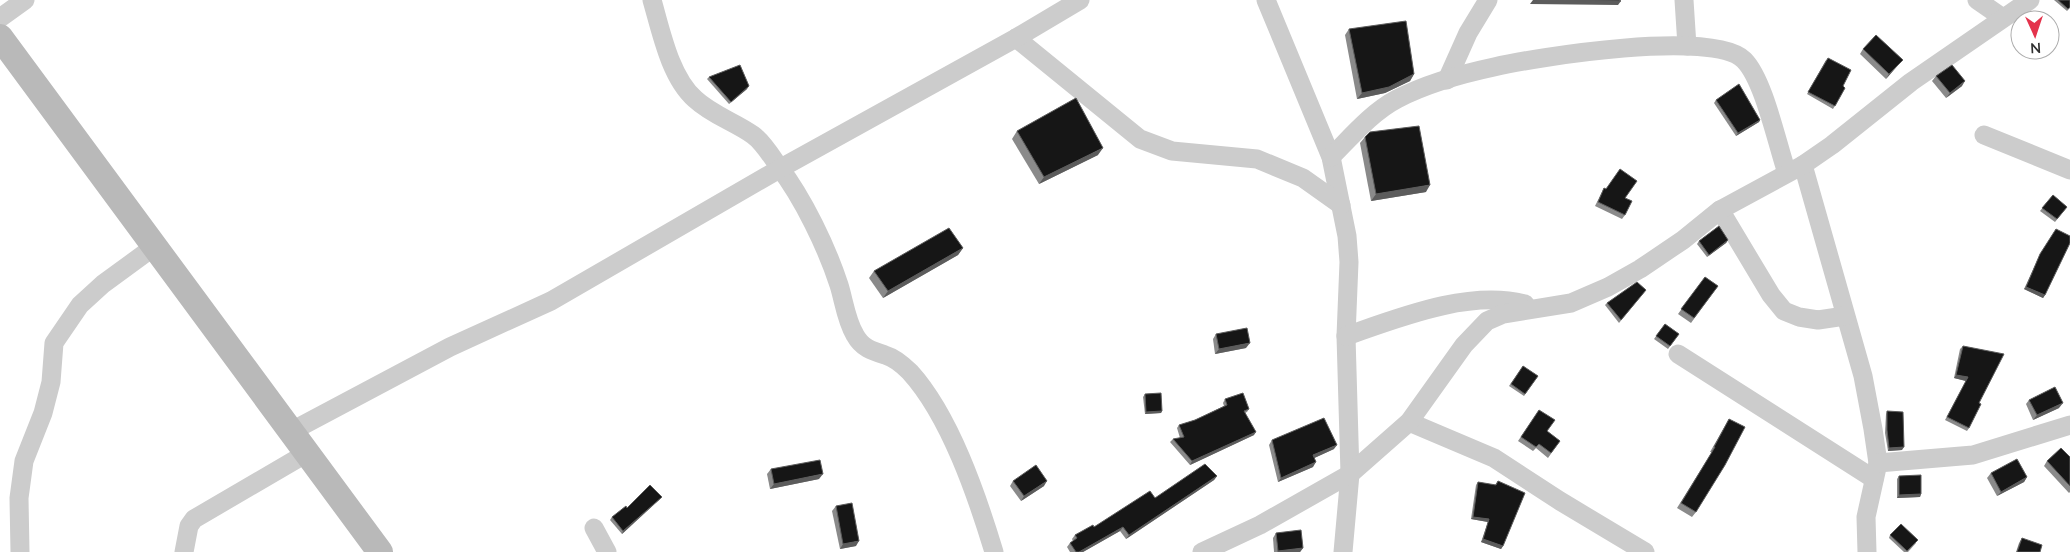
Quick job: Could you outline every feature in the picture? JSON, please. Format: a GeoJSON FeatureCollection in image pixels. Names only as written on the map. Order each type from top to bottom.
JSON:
{"type":"FeatureCollection","features":[{"type":"Feature","properties":{"kind":"main road"},"geometry":{"type":"LineString","coordinates":[[0,36],[380,552]]}},
{"type":"Feature","properties":{"kind":"street"},"geometry":{"type":"LineString","coordinates":[[0,18],[25,0]]}},
{"type":"Feature","properties":{"kind":"street"},"geometry":{"type":"LineString","coordinates":[[652,0],[663,38],[679,80],[687,91],[711,111],[755,136],[780,168],[806,211],[823,246],[856,337],[869,350],[886,355],[899,362],[910,372],[923,389],[945,426],[968,478],[994,552]]}},
{"type":"Feature","properties":{"kind":"street"},"geometry":{"type":"LineString","coordinates":[[290,432],[450,347],[551,301],[634,255],[780,168],[1016,38],[1080,0]]}},
{"type":"Feature","properties":{"kind":"street"},"geometry":{"type":"LineString","coordinates":[[1266,0],[1331,157],[1341,205],[1349,262],[1346,336],[1350,474],[1343,552]]}},
{"type":"Feature","properties":{"kind":"street"},"geometry":{"type":"LineString","coordinates":[[1447,80],[1468,33],[1488,0]]}},
{"type":"Feature","properties":{"kind":"street"},"geometry":{"type":"LineString","coordinates":[[1684,0],[1688,46]]}},
{"type":"Feature","properties":{"kind":"street"},"geometry":{"type":"LineString","coordinates":[[1977,0],[2004,18]]}},
{"type":"Feature","properties":{"kind":"street"},"geometry":{"type":"LineString","coordinates":[[1202,552],[1260,525],[1350,474],[1409,422],[1464,345],[1487,321],[1503,314],[1571,303],[1640,269],[1683,240],[1720,210],[1795,169],[1832,145],[1911,82],[2030,0]]}},
{"type":"Feature","properties":{"kind":"street"},"geometry":{"type":"LineString","coordinates":[[1016,38],[1140,139],[1172,151],[1257,159],[1303,178],[1341,205]]}},
{"type":"Feature","properties":{"kind":"street"},"geometry":{"type":"LineString","coordinates":[[1331,157],[1378,112],[1396,100],[1447,80],[1494,66],[1564,54],[1625,47],[1688,46],[1723,51],[1743,59],[1757,77],[1795,169],[1864,376],[1876,471],[1866,517],[1868,552]]}},
{"type":"Feature","properties":{"kind":"street"},"geometry":{"type":"LineString","coordinates":[[1984,135],[2070,170]]}},
{"type":"Feature","properties":{"kind":"street"},"geometry":{"type":"LineString","coordinates":[[1720,210],[1771,295],[1784,311],[1799,317],[1818,320],[1845,316]]}},
{"type":"Feature","properties":{"kind":"street"},"geometry":{"type":"LineString","coordinates":[[20,552],[19,498],[24,461],[50,390],[54,343],[66,324],[92,294],[155,246]]}},
{"type":"Feature","properties":{"kind":"street"},"geometry":{"type":"LineString","coordinates":[[1346,336],[1404,316],[1452,305],[1483,301],[1515,301],[1541,308]]}},
{"type":"Feature","properties":{"kind":"street"},"geometry":{"type":"LineString","coordinates":[[1678,354],[1876,471],[1973,455],[2070,425]]}},
{"type":"Feature","properties":{"kind":"street"},"geometry":{"type":"LineString","coordinates":[[1409,422],[1494,458],[1560,502],[1645,552]]}},
{"type":"Feature","properties":{"kind":"street"},"geometry":{"type":"LineString","coordinates":[[184,552],[189,526],[194,519],[307,453]]}},
{"type":"Feature","properties":{"kind":"street"},"geometry":{"type":"LineString","coordinates":[[594,528],[607,552]]}},
{"type":"Feature","properties":{"kind":"building"},"geometry":{"type":"Polygon","coordinates":[[[1533,0],[1619,0],[1621,1],[1533,0]]]}},
{"type":"Feature","properties":{"kind":"building"},"geometry":{"type":"Polygon","coordinates":[[[2058,0],[2070,0],[2070,7],[2068,9],[2058,0]]]}},
{"type":"Feature","properties":{"kind":"building"},"geometry":{"type":"Polygon","coordinates":[[[1406,21],[1414,74],[1389,87],[1362,93],[1349,29],[1406,21]]]}},
{"type":"Feature","properties":{"kind":"building"},"geometry":{"type":"Polygon","coordinates":[[[1876,35],[1903,60],[1889,74],[1863,49],[1876,35]]]}},
{"type":"Feature","properties":{"kind":"building"},"geometry":{"type":"Polygon","coordinates":[[[1828,58],[1851,70],[1843,86],[1845,88],[1835,106],[1808,92],[1828,58]]]}},
{"type":"Feature","properties":{"kind":"building"},"geometry":{"type":"Polygon","coordinates":[[[740,65],[749,86],[731,102],[709,77],[740,65]]]}},
{"type":"Feature","properties":{"kind":"building"},"geometry":{"type":"Polygon","coordinates":[[[1952,65],[1965,81],[1950,93],[1936,76],[1952,65]]]}},
{"type":"Feature","properties":{"kind":"building"},"geometry":{"type":"Polygon","coordinates":[[[1739,84],[1760,120],[1738,133],[1716,100],[1739,84]]]}},
{"type":"Feature","properties":{"kind":"building"},"geometry":{"type":"Polygon","coordinates":[[[1076,98],[1103,148],[1044,177],[1017,131],[1076,98]]]}},
{"type":"Feature","properties":{"kind":"building"},"geometry":{"type":"Polygon","coordinates":[[[1419,126],[1430,185],[1376,194],[1365,137],[1370,132],[1419,126]]]}},
{"type":"Feature","properties":{"kind":"building"},"geometry":{"type":"Polygon","coordinates":[[[1620,169],[1637,181],[1625,198],[1632,201],[1625,215],[1598,202],[1604,188],[1606,189],[1620,169]]]}},
{"type":"Feature","properties":{"kind":"building"},"geometry":{"type":"Polygon","coordinates":[[[2053,195],[2067,207],[2057,219],[2042,208],[2053,195]]]}},
{"type":"Feature","properties":{"kind":"building"},"geometry":{"type":"Polygon","coordinates":[[[1719,226],[1728,240],[1709,255],[1699,241],[1719,226]]]}},
{"type":"Feature","properties":{"kind":"building"},"geometry":{"type":"Polygon","coordinates":[[[949,228],[963,248],[888,291],[874,271],[949,228]]]}},
{"type":"Feature","properties":{"kind":"building"},"geometry":{"type":"Polygon","coordinates":[[[2056,229],[2070,236],[2070,243],[2045,295],[2026,287],[2040,254],[2056,229]]]}},
{"type":"Feature","properties":{"kind":"building"},"geometry":{"type":"Polygon","coordinates":[[[1705,277],[1718,286],[1694,318],[1681,309],[1705,277]]]}},
{"type":"Feature","properties":{"kind":"building"},"geometry":{"type":"Polygon","coordinates":[[[1637,282],[1646,290],[1621,320],[1607,303],[1637,282]]]}},
{"type":"Feature","properties":{"kind":"building"},"geometry":{"type":"Polygon","coordinates":[[[1665,324],[1679,334],[1670,346],[1656,336],[1665,324]]]}},
{"type":"Feature","properties":{"kind":"building"},"geometry":{"type":"Polygon","coordinates":[[[1247,328],[1250,343],[1219,349],[1216,334],[1247,328]]]}},
{"type":"Feature","properties":{"kind":"building"},"geometry":{"type":"Polygon","coordinates":[[[1963,346],[2004,354],[1979,403],[1981,404],[1969,428],[1947,417],[1968,377],[1956,375],[1963,346]]]}},
{"type":"Feature","properties":{"kind":"building"},"geometry":{"type":"Polygon","coordinates":[[[1523,366],[1538,376],[1525,394],[1511,384],[1523,366]]]}},
{"type":"Feature","properties":{"kind":"building"},"geometry":{"type":"Polygon","coordinates":[[[2055,387],[2063,403],[2037,415],[2029,400],[2055,387]]]}},
{"type":"Feature","properties":{"kind":"building"},"geometry":{"type":"Polygon","coordinates":[[[1161,393],[1162,411],[1146,412],[1145,394],[1161,393]]]}},
{"type":"Feature","properties":{"kind":"building"},"geometry":{"type":"Polygon","coordinates":[[[1243,393],[1249,409],[1244,411],[1256,432],[1192,461],[1173,439],[1184,437],[1179,425],[1195,420],[1227,405],[1225,399],[1243,393]]]}},
{"type":"Feature","properties":{"kind":"building"},"geometry":{"type":"Polygon","coordinates":[[[1539,410],[1555,420],[1547,431],[1560,441],[1551,453],[1539,444],[1536,447],[1521,437],[1539,410]]]}},
{"type":"Feature","properties":{"kind":"building"},"geometry":{"type":"Polygon","coordinates":[[[1887,411],[1903,412],[1904,447],[1889,448],[1887,411]]]}},
{"type":"Feature","properties":{"kind":"building"},"geometry":{"type":"Polygon","coordinates":[[[1324,418],[1337,445],[1313,455],[1316,462],[1281,478],[1272,440],[1324,418]]]}},
{"type":"Feature","properties":{"kind":"building"},"geometry":{"type":"Polygon","coordinates":[[[1729,419],[1745,427],[1725,465],[1696,512],[1681,503],[1715,447],[1729,419]]]}},
{"type":"Feature","properties":{"kind":"building"},"geometry":{"type":"Polygon","coordinates":[[[2061,448],[2070,457],[2070,486],[2047,461],[2061,448]]]}},
{"type":"Feature","properties":{"kind":"building"},"geometry":{"type":"Polygon","coordinates":[[[2017,459],[2027,477],[2001,492],[1991,473],[2017,459]]]}},
{"type":"Feature","properties":{"kind":"building"},"geometry":{"type":"Polygon","coordinates":[[[820,460],[823,474],[774,484],[771,469],[820,460]]]}},
{"type":"Feature","properties":{"kind":"building"},"geometry":{"type":"Polygon","coordinates":[[[1205,464],[1217,476],[1129,535],[1123,527],[1079,552],[1076,552],[1070,543],[1077,538],[1075,535],[1093,525],[1094,527],[1150,491],[1155,498],[1205,464]]]}},
{"type":"Feature","properties":{"kind":"building"},"geometry":{"type":"Polygon","coordinates":[[[1036,465],[1047,481],[1024,496],[1013,481],[1036,465]]]}},
{"type":"Feature","properties":{"kind":"building"},"geometry":{"type":"Polygon","coordinates":[[[1921,475],[1921,494],[1899,495],[1899,476],[1921,475]]]}},
{"type":"Feature","properties":{"kind":"building"},"geometry":{"type":"Polygon","coordinates":[[[1498,481],[1525,493],[1503,546],[1483,539],[1489,519],[1473,517],[1478,482],[1496,485],[1498,481]]]}},
{"type":"Feature","properties":{"kind":"building"},"geometry":{"type":"Polygon","coordinates":[[[650,485],[662,497],[623,531],[612,517],[626,506],[627,508],[650,485]]]}},
{"type":"Feature","properties":{"kind":"building"},"geometry":{"type":"Polygon","coordinates":[[[852,503],[859,541],[843,544],[836,506],[852,503]]]}},
{"type":"Feature","properties":{"kind":"building"},"geometry":{"type":"Polygon","coordinates":[[[1901,524],[1918,540],[1907,551],[1890,535],[1901,524]]]}},
{"type":"Feature","properties":{"kind":"building"},"geometry":{"type":"Polygon","coordinates":[[[1301,530],[1303,548],[1278,551],[1276,533],[1301,530]]]}},
{"type":"Feature","properties":{"kind":"building"},"geometry":{"type":"Polygon","coordinates":[[[2022,538],[2042,545],[2040,552],[2017,552],[2022,538]]]}}]}
